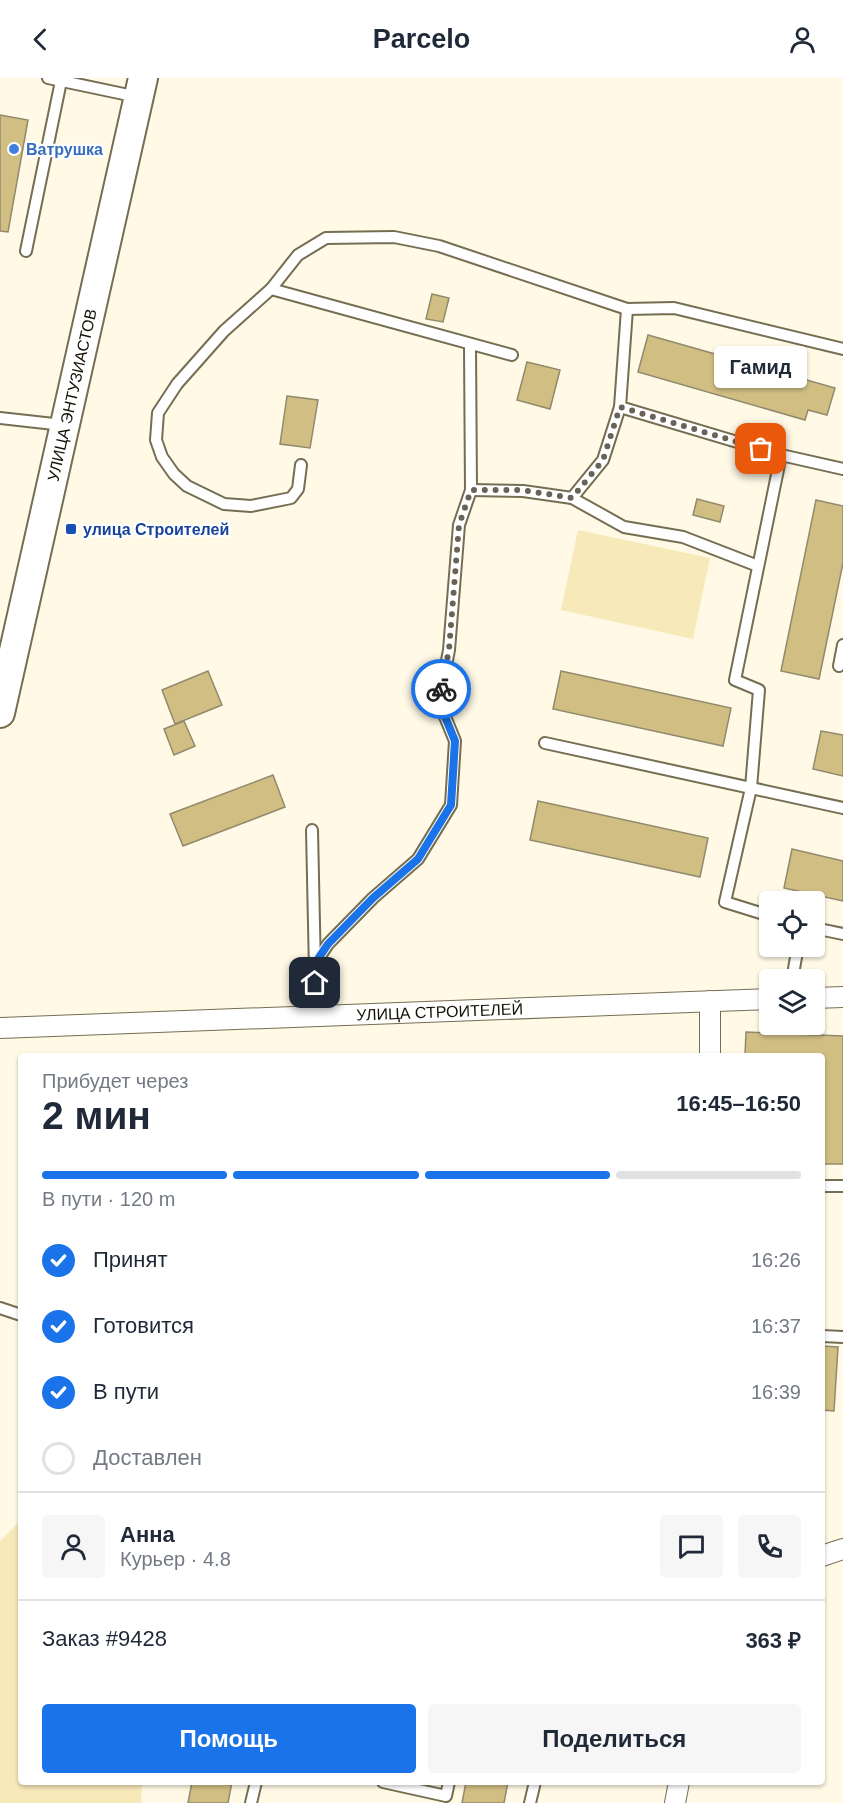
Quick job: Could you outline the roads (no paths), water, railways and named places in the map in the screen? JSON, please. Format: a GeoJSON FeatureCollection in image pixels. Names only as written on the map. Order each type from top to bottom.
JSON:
{"type":"FeatureCollection","features":[{"type":"Feature","properties":{"kind":"street","name":"УЛИЦА ЭНТУЗИАСТОВ"},"geometry":{"type":"LineString","coordinates":[[2,698],[141,88]]}},
{"type":"Feature","properties":{"kind":"street"},"geometry":{"type":"LineString","coordinates":[[825,998],[843,997]]}},
{"type":"Feature","properties":{"kind":"street","name":"УЛИЦА СТРОИТЕЛЕЙ"},"geometry":{"type":"LineString","coordinates":[[0,1028],[316,1018],[759,999]]}},
{"type":"Feature","properties":{"kind":"street"},"geometry":{"type":"LineString","coordinates":[[710,1001],[710,1053]]}},
{"type":"Feature","properties":{"kind":"street"},"geometry":{"type":"LineString","coordinates":[[825,1555],[843,1548]]}},
{"type":"Feature","properties":{"kind":"street"},"geometry":{"type":"LineString","coordinates":[[675,1803],[679,1785]]}},
{"type":"Feature","properties":{"kind":"lane"},"geometry":{"type":"LineString","coordinates":[[48,78],[141,88]]}},
{"type":"Feature","properties":{"kind":"lane"},"geometry":{"type":"LineString","coordinates":[[26,251],[61,81]]}},
{"type":"Feature","properties":{"kind":"lane"},"geometry":{"type":"LineString","coordinates":[[301,465],[298,489],[291,498],[251,506],[224,504],[187,486],[174,474],[162,457],[156,440],[158,412],[177,384],[224,331],[271,289],[298,255],[312,244],[326,238],[394,237],[439,246],[627,309],[674,308],[843,348]]}},
{"type":"Feature","properties":{"kind":"lane"},"geometry":{"type":"LineString","coordinates":[[271,289],[470,346],[512,355]]}},
{"type":"Feature","properties":{"kind":"lane"},"geometry":{"type":"LineString","coordinates":[[572,498],[603,460],[620,407],[627,309]]}},
{"type":"Feature","properties":{"kind":"lane"},"geometry":{"type":"LineString","coordinates":[[314,965],[328,944],[373,898],[418,859],[451,805],[455,741],[439,702],[449,650],[459,525],[471,490],[470,346]]}},
{"type":"Feature","properties":{"kind":"lane"},"geometry":{"type":"LineString","coordinates":[[620,407],[781,455],[843,469]]}},
{"type":"Feature","properties":{"kind":"lane"},"geometry":{"type":"LineString","coordinates":[[0,418],[64,425]]}},
{"type":"Feature","properties":{"kind":"lane"},"geometry":{"type":"LineString","coordinates":[[759,913],[725,902],[751,788],[759,690],[735,680],[781,455]]}},
{"type":"Feature","properties":{"kind":"lane"},"geometry":{"type":"LineString","coordinates":[[471,490],[522,490],[572,498],[624,527],[683,537],[758,566]]}},
{"type":"Feature","properties":{"kind":"lane"},"geometry":{"type":"LineString","coordinates":[[839,666],[843,645]]}},
{"type":"Feature","properties":{"kind":"lane"},"geometry":{"type":"LineString","coordinates":[[545,742],[843,808]]}},
{"type":"Feature","properties":{"kind":"lane"},"geometry":{"type":"LineString","coordinates":[[312,830],[316,1018]]}},
{"type":"Feature","properties":{"kind":"lane"},"geometry":{"type":"LineString","coordinates":[[825,930],[843,934]]}},
{"type":"Feature","properties":{"kind":"lane"},"geometry":{"type":"LineString","coordinates":[[825,1186],[843,1186]]}},
{"type":"Feature","properties":{"kind":"lane"},"geometry":{"type":"LineString","coordinates":[[0,1308],[18,1315]]}},
{"type":"Feature","properties":{"kind":"lane"},"geometry":{"type":"LineString","coordinates":[[825,1336],[843,1337]]}},
{"type":"Feature","properties":{"kind":"lane"},"geometry":{"type":"LineString","coordinates":[[251,1803],[255,1785]]}},
{"type":"Feature","properties":{"kind":"lane"},"geometry":{"type":"LineString","coordinates":[[396,1785],[446,1796],[448,1785]]}},
{"type":"Feature","properties":{"kind":"lane"},"geometry":{"type":"LineString","coordinates":[[530,1803],[534,1785]]}},
{"type":"Feature","properties":{"kind":"place","name":"Ватрушка"},"geometry":{"type":"Point","coordinates":[14,149]}},
{"type":"Feature","properties":{"kind":"place","name":"Гамид"},"geometry":{"type":"Point","coordinates":[761,449]}},
{"type":"Feature","properties":{"kind":"place","name":"улица Строителей"},"geometry":{"type":"Point","coordinates":[71,529]}}]}
